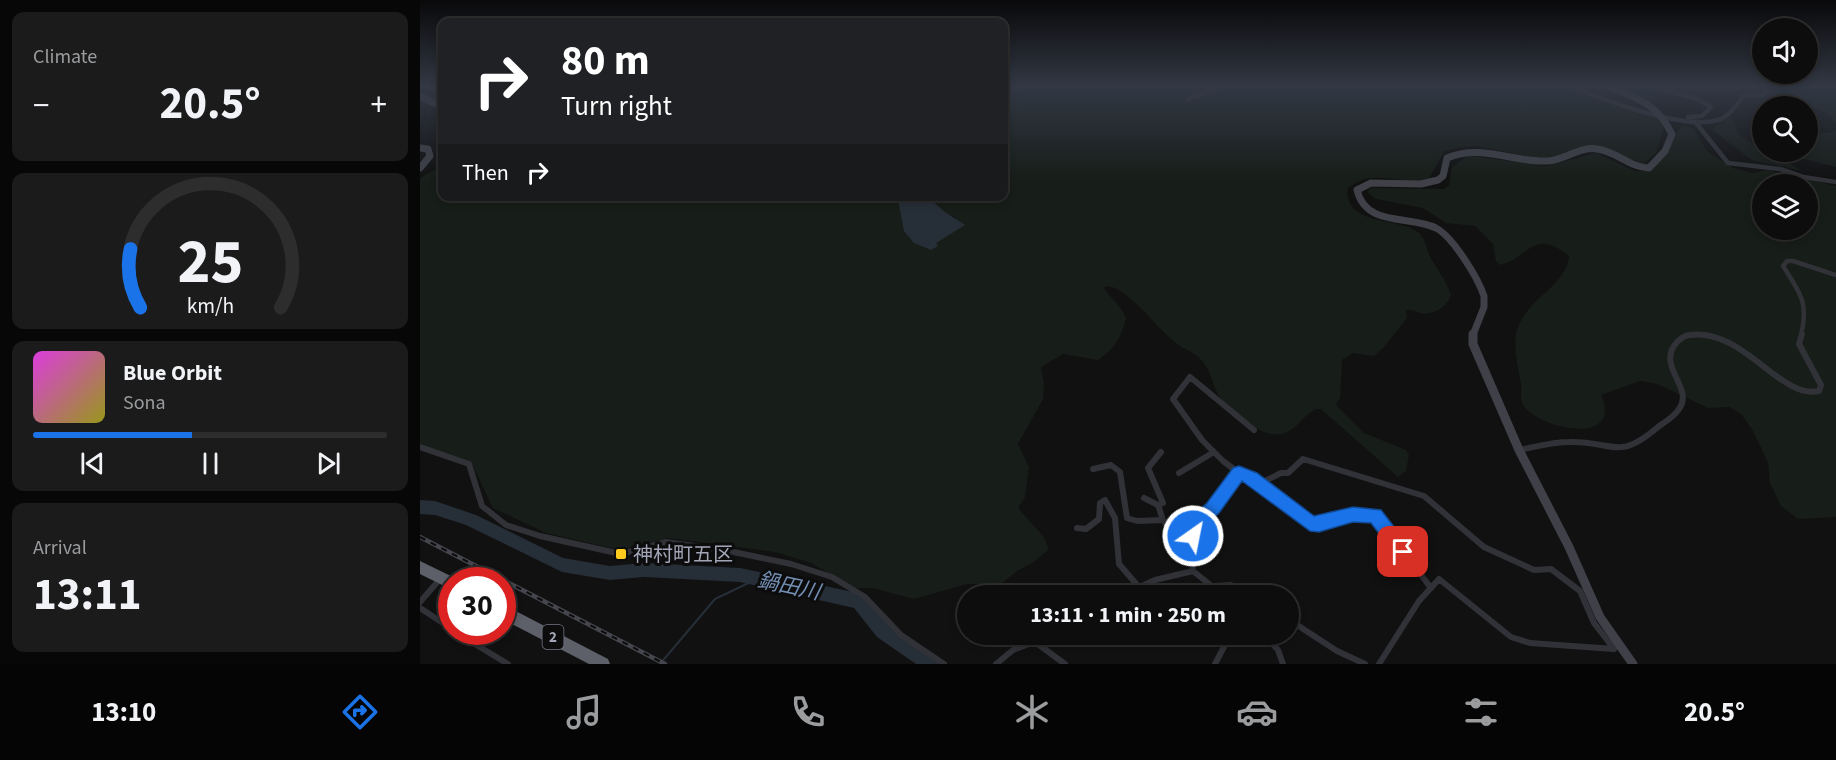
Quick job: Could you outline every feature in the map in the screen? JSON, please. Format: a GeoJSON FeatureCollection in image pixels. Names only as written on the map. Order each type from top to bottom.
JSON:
{"type":"FeatureCollection","features":[{"type":"Feature","properties":{"kind":"highway"},"geometry":{"type":"LineString","coordinates":[[420,567],[438,577]]}},
{"type":"Feature","properties":{"kind":"highway","name":"2"},"geometry":{"type":"LineString","coordinates":[[516,618],[603,664]]}},
{"type":"Feature","properties":{"kind":"street"},"geometry":{"type":"LineString","coordinates":[[1633,664],[1624,648],[1600,617],[1569,547],[1520,450],[1473,344],[1474,327],[1483,309],[1485,298],[1480,287],[1445,235],[1435,228],[1369,211],[1360,202],[1357,190],[1371,183],[1421,184],[1438,180],[1443,176],[1447,158],[1463,152],[1543,161],[1559,160],[1593,148],[1605,150],[1633,166],[1649,168],[1665,151],[1672,134],[1665,118]]}},
{"type":"Feature","properties":{"kind":"street"},"geometry":{"type":"LineString","coordinates":[[1673,118],[1696,123],[1723,118]]}},
{"type":"Feature","properties":{"kind":"street"},"geometry":{"type":"LineString","coordinates":[[1696,123],[1728,163],[1780,169],[1803,177],[1836,182]]}},
{"type":"Feature","properties":{"kind":"street"},"geometry":{"type":"LineString","coordinates":[[420,148],[428,149],[430,156],[420,168]]}},
{"type":"Feature","properties":{"kind":"street"},"geometry":{"type":"LineString","coordinates":[[1520,450],[1569,441],[1619,448],[1638,444],[1680,409],[1683,396],[1669,358],[1671,349],[1681,338],[1690,336],[1731,343],[1798,391],[1810,393],[1819,391],[1821,385],[1799,344],[1806,316],[1804,299],[1784,266],[1787,261],[1793,261],[1836,275]]}},
{"type":"Feature","properties":{"kind":"street"},"geometry":{"type":"LineString","coordinates":[[1254,430],[1226,410],[1214,396],[1190,377],[1173,399],[1214,452],[1239,473],[1259,484],[1310,523],[1319,525],[1353,515],[1375,515],[1431,588]]}},
{"type":"Feature","properties":{"kind":"street"},"geometry":{"type":"LineString","coordinates":[[420,447],[469,464],[482,506],[506,525],[540,536],[621,554],[666,542],[724,550],[791,564],[832,577],[865,597],[901,635],[944,664]]}},
{"type":"Feature","properties":{"kind":"street"},"geometry":{"type":"LineString","coordinates":[[1158,505],[1163,503],[1148,468],[1150,461],[1161,452]]}},
{"type":"Feature","properties":{"kind":"street"},"geometry":{"type":"LineString","coordinates":[[1179,473],[1214,452]]}},
{"type":"Feature","properties":{"kind":"street"},"geometry":{"type":"LineString","coordinates":[[1259,484],[1281,472],[1288,473],[1303,459],[1424,496],[1442,514],[1484,547],[1534,570],[1551,569],[1580,591],[1594,623],[1614,649]]}},
{"type":"Feature","properties":{"kind":"street"},"geometry":{"type":"LineString","coordinates":[[1094,468],[1111,465],[1120,472],[1127,518]]}},
{"type":"Feature","properties":{"kind":"street"},"geometry":{"type":"LineString","coordinates":[[1210,585],[1193,571],[1190,546],[1193,527],[1213,508],[1239,473]]}},
{"type":"Feature","properties":{"kind":"street"},"geometry":{"type":"LineString","coordinates":[[1144,498],[1158,505],[1163,520],[1173,535],[1190,546]]}},
{"type":"Feature","properties":{"kind":"street"},"geometry":{"type":"LineString","coordinates":[[1077,528],[1086,530],[1099,519],[1100,503],[1106,500],[1115,517],[1119,538],[1115,547],[1119,567],[1137,585]]}},
{"type":"Feature","properties":{"kind":"street"},"geometry":{"type":"LineString","coordinates":[[1115,517],[1137,521],[1163,520]]}},
{"type":"Feature","properties":{"kind":"street"},"geometry":{"type":"LineString","coordinates":[[1141,585],[1173,573],[1193,571]]}},
{"type":"Feature","properties":{"kind":"street"},"geometry":{"type":"LineString","coordinates":[[1379,664],[1419,601],[1439,579],[1511,637],[1530,643],[1624,648]]}},
{"type":"Feature","properties":{"kind":"street"},"geometry":{"type":"LineString","coordinates":[[420,602],[438,587]]}},
{"type":"Feature","properties":{"kind":"street"},"geometry":{"type":"LineString","coordinates":[[420,608],[438,620]]}},
{"type":"Feature","properties":{"kind":"street"},"geometry":{"type":"LineString","coordinates":[[1299,626],[1337,651],[1365,664]]}},
{"type":"Feature","properties":{"kind":"street"},"geometry":{"type":"LineString","coordinates":[[475,645],[508,664]]}},
{"type":"Feature","properties":{"kind":"street"},"geometry":{"type":"LineString","coordinates":[[996,664],[1013,650],[1027,645]]}},
{"type":"Feature","properties":{"kind":"street"},"geometry":{"type":"LineString","coordinates":[[1039,645],[1065,664]]}},
{"type":"Feature","properties":{"kind":"street"},"geometry":{"type":"LineString","coordinates":[[1215,664],[1225,645]]}},
{"type":"Feature","properties":{"kind":"street"},"geometry":{"type":"LineString","coordinates":[[1273,645],[1278,650],[1283,664]]}},
{"type":"Feature","properties":{"kind":"shaded area"},"geometry":{"type":"Polygon","coordinates":[[[1008,118],[1659,118],[1664,127],[1656,153],[1644,164],[1601,147],[1540,159],[1477,146],[1460,147],[1444,152],[1428,180],[1368,179],[1348,188],[1349,200],[1354,209],[1363,215],[1411,228],[1421,235],[1451,295],[1445,305],[1434,312],[1425,314],[1406,310],[1407,318],[1374,356],[1353,353],[1342,360],[1340,398],[1336,405],[1364,433],[1406,450],[1409,455],[1406,471],[1398,477],[1321,409],[1310,413],[1294,428],[1280,434],[1265,432],[1250,424],[1221,399],[1200,358],[1172,340],[1126,295],[1107,286],[1104,288],[1126,318],[1120,337],[1109,352],[1098,360],[1063,354],[1041,367],[1044,385],[1043,399],[1018,444],[1029,467],[1025,497],[1018,508],[1043,536],[1049,549],[1001,584],[957,585],[914,599],[873,588],[854,588],[811,563],[775,552],[668,538],[620,550],[546,533],[493,508],[472,464],[420,448],[420,178],[438,168],[438,201],[898,201],[914,243],[922,244],[934,242],[957,219],[933,201],[1008,201],[1008,118]]]}},
{"type":"Feature","properties":{"kind":"shaded area"},"geometry":{"type":"Polygon","coordinates":[[[1733,118],[1738,134],[1752,143],[1752,160],[1712,130],[1716,125],[1733,118]]]}},
{"type":"Feature","properties":{"kind":"shaded area"},"geometry":{"type":"Polygon","coordinates":[[[1682,125],[1694,129],[1707,151],[1733,168],[1753,173],[1768,170],[1785,174],[1752,174],[1752,240],[1818,240],[1818,182],[1836,186],[1836,517],[1798,519],[1781,506],[1770,483],[1768,462],[1752,429],[1741,414],[1729,407],[1708,408],[1658,384],[1640,381],[1601,395],[1605,412],[1600,423],[1589,428],[1557,425],[1529,411],[1521,400],[1516,352],[1517,331],[1529,309],[1564,271],[1569,256],[1547,244],[1539,244],[1500,265],[1496,261],[1493,244],[1475,226],[1446,223],[1423,208],[1376,199],[1367,192],[1371,188],[1444,189],[1449,185],[1452,167],[1471,156],[1547,166],[1596,153],[1635,171],[1652,171],[1682,125]]]}},
{"type":"Feature","properties":{"kind":"shaded area"},"geometry":{"type":"Polygon","coordinates":[[[1836,130],[1836,167],[1816,162],[1818,132],[1829,133],[1836,130]]]}},
{"type":"Feature","properties":{"kind":"shaded area"},"geometry":{"type":"Polygon","coordinates":[[[1761,162],[1786,162],[1803,171],[1761,162]]]}},
{"type":"Feature","properties":{"kind":"shaded area"},"geometry":{"type":"Polygon","coordinates":[[[898,201],[933,201],[965,225],[936,243],[938,246],[931,250],[914,243],[904,231],[898,201]]]}},
{"type":"Feature","properties":{"kind":"waterway","name":"鍋田川"},"geometry":{"type":"LineString","coordinates":[[420,507],[435,508],[471,520],[562,565],[610,573],[644,570],[740,575],[858,601],[883,631],[930,664]]}},
{"type":"Feature","properties":{"kind":"waterway"},"geometry":{"type":"LineString","coordinates":[[660,664],[715,599],[757,579]]}},
{"type":"Feature","properties":{"kind":"railway"},"geometry":{"type":"LineString","coordinates":[[420,537],[665,664]]}},
{"type":"Feature","properties":{"kind":"place","name":"神村町五区"},"geometry":{"type":"Point","coordinates":[621,554]}},
{"type":"Feature","properties":{"kind":"route"},"geometry":{"type":"LineString","coordinates":[[1193,536],[1193,527],[1213,508],[1239,473],[1252,478],[1310,523],[1319,525],[1353,515],[1375,515],[1403,552]]}}]}
